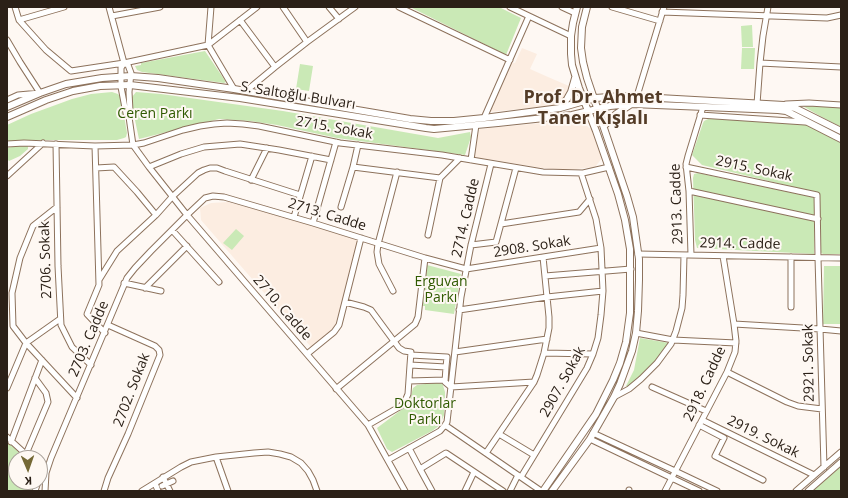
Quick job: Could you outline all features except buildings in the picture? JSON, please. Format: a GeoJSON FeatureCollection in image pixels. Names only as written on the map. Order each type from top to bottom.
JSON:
{"type":"FeatureCollection","features":[{"type":"Feature","properties":{"kind":"main road"},"geometry":{"type":"LineString","coordinates":[[552,491],[592,436],[614,397],[629,358],[636,333],[639,293],[638,254],[632,210],[587,78],[582,55],[582,27],[587,7]]}},
{"type":"Feature","properties":{"kind":"main road"},"geometry":{"type":"LineString","coordinates":[[542,491],[601,405],[622,356],[630,319],[630,249],[625,220],[609,167],[572,65],[572,36],[576,10]]}},
{"type":"Feature","properties":{"kind":"main road","name":"S. Saltoğlu Bulvarı"},"geometry":{"type":"LineString","coordinates":[[7,107],[58,86],[102,78],[131,76],[234,89],[420,120],[448,122],[560,108],[595,98],[637,96],[784,105],[795,108],[841,131]]}},
{"type":"Feature","properties":{"kind":"main road"},"geometry":{"type":"LineString","coordinates":[[560,108],[568,99],[575,76]]}},
{"type":"Feature","properties":{"kind":"main road","name":"S. Saltoğlu Bulvarı"},"geometry":{"type":"LineString","coordinates":[[7,117],[66,93],[93,87],[130,85],[240,98],[416,128],[434,129],[572,115],[610,106],[632,104],[782,110],[841,139]]}},
{"type":"Feature","properties":{"kind":"main road"},"geometry":{"type":"LineString","coordinates":[[604,126],[618,112],[632,104]]}},
{"type":"Feature","properties":{"kind":"main road"},"geometry":{"type":"LineString","coordinates":[[583,432],[592,436]]}},
{"type":"Feature","properties":{"kind":"street"},"geometry":{"type":"LineString","coordinates":[[15,7],[19,20],[46,50],[71,72],[124,63],[208,45],[257,7]]}},
{"type":"Feature","properties":{"kind":"street"},"geometry":{"type":"LineString","coordinates":[[19,20],[64,7]]}},
{"type":"Feature","properties":{"kind":"street"},"geometry":{"type":"LineString","coordinates":[[109,7],[124,63],[128,65],[131,76],[129,92],[129,117],[133,145]]}},
{"type":"Feature","properties":{"kind":"street"},"geometry":{"type":"LineString","coordinates":[[112,16],[160,7]]}},
{"type":"Feature","properties":{"kind":"street"},"geometry":{"type":"LineString","coordinates":[[211,7],[208,45],[234,89]]}},
{"type":"Feature","properties":{"kind":"street"},"geometry":{"type":"LineString","coordinates":[[283,7],[307,42]]}},
{"type":"Feature","properties":{"kind":"street"},"geometry":{"type":"LineString","coordinates":[[329,7],[339,19]]}},
{"type":"Feature","properties":{"kind":"street"},"geometry":{"type":"LineString","coordinates":[[246,91],[275,66],[355,7]]}},
{"type":"Feature","properties":{"kind":"street"},"geometry":{"type":"LineString","coordinates":[[399,7],[510,60]]}},
{"type":"Feature","properties":{"kind":"street"},"geometry":{"type":"LineString","coordinates":[[510,7],[572,36]]}},
{"type":"Feature","properties":{"kind":"street"},"geometry":{"type":"LineString","coordinates":[[562,7],[576,10]]}},
{"type":"Feature","properties":{"kind":"street"},"geometry":{"type":"LineString","coordinates":[[612,7],[660,21]]}},
{"type":"Feature","properties":{"kind":"street"},"geometry":{"type":"LineString","coordinates":[[757,104],[760,63],[768,7]]}},
{"type":"Feature","properties":{"kind":"street"},"geometry":{"type":"LineString","coordinates":[[637,96],[663,9],[766,16],[827,18],[841,15]]}},
{"type":"Feature","properties":{"kind":"street"},"geometry":{"type":"LineString","coordinates":[[484,118],[529,16]]}},
{"type":"Feature","properties":{"kind":"street"},"geometry":{"type":"LineString","coordinates":[[240,20],[275,66]]}},
{"type":"Feature","properties":{"kind":"street"},"geometry":{"type":"LineString","coordinates":[[7,40],[40,93],[18,95],[7,100]]}},
{"type":"Feature","properties":{"kind":"street"},"geometry":{"type":"LineString","coordinates":[[124,63],[121,66],[121,85],[126,113],[129,117]]}},
{"type":"Feature","properties":{"kind":"street"},"geometry":{"type":"LineString","coordinates":[[760,63],[841,67]]}},
{"type":"Feature","properties":{"kind":"street"},"geometry":{"type":"LineString","coordinates":[[784,105],[841,105]]}},
{"type":"Feature","properties":{"kind":"street","name":"2913. Cadde"},"geometry":{"type":"LineString","coordinates":[[691,255],[689,191],[686,167],[703,106]]}},
{"type":"Feature","properties":{"kind":"street"},"geometry":{"type":"LineString","coordinates":[[700,115],[806,122]]}},
{"type":"Feature","properties":{"kind":"street","name":"2715. Sokak"},"geometry":{"type":"LineString","coordinates":[[7,144],[43,143],[95,146],[133,145],[144,143],[182,130],[227,123],[259,126],[336,142],[460,158],[546,172],[581,173],[609,167]]}},
{"type":"Feature","properties":{"kind":"street"},"geometry":{"type":"LineString","coordinates":[[471,160],[476,125]]}},
{"type":"Feature","properties":{"kind":"street"},"geometry":{"type":"LineString","coordinates":[[313,223],[336,142]]}},
{"type":"Feature","properties":{"kind":"street"},"geometry":{"type":"LineString","coordinates":[[7,176],[43,143]]}},
{"type":"Feature","properties":{"kind":"street","name":"2706. Sokak"},"geometry":{"type":"LineString","coordinates":[[56,144],[60,319],[61,325],[72,347],[91,365]]}},
{"type":"Feature","properties":{"kind":"street"},"geometry":{"type":"LineString","coordinates":[[149,167],[181,154],[204,147],[240,144],[331,160]]}},
{"type":"Feature","properties":{"kind":"street","name":"2710. Cadde"},"geometry":{"type":"LineString","coordinates":[[133,145],[172,197],[368,425],[405,491]]}},
{"type":"Feature","properties":{"kind":"street"},"geometry":{"type":"LineString","coordinates":[[341,207],[358,145]]}},
{"type":"Feature","properties":{"kind":"street"},"geometry":{"type":"LineString","coordinates":[[95,146],[99,285],[87,314],[104,333]]}},
{"type":"Feature","properties":{"kind":"street"},"geometry":{"type":"LineString","coordinates":[[251,180],[267,148]]}},
{"type":"Feature","properties":{"kind":"street"},"geometry":{"type":"LineString","coordinates":[[294,217],[312,156]]}},
{"type":"Feature","properties":{"kind":"street"},"geometry":{"type":"LineString","coordinates":[[428,235],[440,178],[460,158]]}},
{"type":"Feature","properties":{"kind":"street","name":"2714. Cadde"},"geometry":{"type":"LineString","coordinates":[[445,425],[448,418],[459,310],[466,269],[491,164]]}},
{"type":"Feature","properties":{"kind":"street"},"geometry":{"type":"LineString","coordinates":[[96,168],[114,167],[156,216]]}},
{"type":"Feature","properties":{"kind":"street"},"geometry":{"type":"LineString","coordinates":[[353,167],[440,178]]}},
{"type":"Feature","properties":{"kind":"street","name":"2915. Sokak"},"geometry":{"type":"LineString","coordinates":[[686,167],[818,195]]}},
{"type":"Feature","properties":{"kind":"street"},"geometry":{"type":"LineString","coordinates":[[99,280],[117,251],[156,216],[172,197],[198,173],[204,170],[210,168],[225,171],[300,195]]}},
{"type":"Feature","properties":{"kind":"street"},"geometry":{"type":"LineString","coordinates":[[471,245],[496,242],[516,168]]}},
{"type":"Feature","properties":{"kind":"street"},"geometry":{"type":"LineString","coordinates":[[393,291],[380,264],[378,244],[397,172]]}},
{"type":"Feature","properties":{"kind":"street","name":"2907. Sokak"},"geometry":{"type":"LineString","coordinates":[[510,491],[534,455],[587,368],[593,354],[600,327],[603,291],[601,248],[596,219],[581,173]]}},
{"type":"Feature","properties":{"kind":"street"},"geometry":{"type":"LineString","coordinates":[[689,191],[818,219]]}},
{"type":"Feature","properties":{"kind":"street","name":"2921. Sokak"},"geometry":{"type":"LineString","coordinates":[[818,195],[818,258],[824,467]]}},
{"type":"Feature","properties":{"kind":"street","name":"2713. Cadde"},"geometry":{"type":"LineString","coordinates":[[187,214],[205,198],[213,196],[224,197],[466,269]]}},
{"type":"Feature","properties":{"kind":"street"},"geometry":{"type":"LineString","coordinates":[[501,224],[580,212],[590,199]]}},
{"type":"Feature","properties":{"kind":"street"},"geometry":{"type":"LineString","coordinates":[[57,207],[33,226],[20,258],[10,297],[13,326],[26,343],[77,398]]}},
{"type":"Feature","properties":{"kind":"street","name":"2703. Cadde"},"geometry":{"type":"LineString","coordinates":[[48,467],[124,284],[139,262],[187,214]]}},
{"type":"Feature","properties":{"kind":"street"},"geometry":{"type":"LineString","coordinates":[[172,230],[219,282]]}},
{"type":"Feature","properties":{"kind":"street"},"geometry":{"type":"LineString","coordinates":[[307,354],[337,329],[361,238]]}},
{"type":"Feature","properties":{"kind":"street"},"geometry":{"type":"LineString","coordinates":[[145,288],[187,246]]}},
{"type":"Feature","properties":{"kind":"street","name":"2908. Sokak"},"geometry":{"type":"LineString","coordinates":[[466,269],[601,248]]}},
{"type":"Feature","properties":{"kind":"street","name":"2914. Cadde"},"geometry":{"type":"LineString","coordinates":[[638,254],[841,258]]}},
{"type":"Feature","properties":{"kind":"street"},"geometry":{"type":"LineString","coordinates":[[614,397],[629,389],[649,371],[664,353],[672,340],[680,317],[683,301],[684,255]]}},
{"type":"Feature","properties":{"kind":"street","name":"2918. Cadde"},"geometry":{"type":"LineString","coordinates":[[665,491],[735,355],[736,343],[734,324],[723,256]]}},
{"type":"Feature","properties":{"kind":"street"},"geometry":{"type":"LineString","coordinates":[[486,453],[534,382],[544,353],[549,317],[543,257]]}},
{"type":"Feature","properties":{"kind":"street"},"geometry":{"type":"LineString","coordinates":[[791,257],[791,307]]}},
{"type":"Feature","properties":{"kind":"street"},"geometry":{"type":"LineString","coordinates":[[336,389],[394,342],[417,320],[425,258]]}},
{"type":"Feature","properties":{"kind":"street"},"geometry":{"type":"LineString","coordinates":[[545,276],[631,269]]}},
{"type":"Feature","properties":{"kind":"street"},"geometry":{"type":"LineString","coordinates":[[124,284],[161,291]]}},
{"type":"Feature","properties":{"kind":"street"},"geometry":{"type":"LineString","coordinates":[[459,310],[547,297],[603,291]]}},
{"type":"Feature","properties":{"kind":"street"},"geometry":{"type":"LineString","coordinates":[[345,302],[371,310],[401,350],[404,352],[411,352],[408,394],[404,403],[368,425]]}},
{"type":"Feature","properties":{"kind":"street"},"geometry":{"type":"LineString","coordinates":[[7,388],[26,343],[60,319]]}},
{"type":"Feature","properties":{"kind":"street"},"geometry":{"type":"LineString","coordinates":[[734,324],[841,331]]}},
{"type":"Feature","properties":{"kind":"street","name":"2702. Sokak"},"geometry":{"type":"LineString","coordinates":[[104,491],[108,478],[128,434],[160,355],[159,350],[155,346],[108,325]]}},
{"type":"Feature","properties":{"kind":"street"},"geometry":{"type":"LineString","coordinates":[[636,333],[672,340],[736,343]]}},
{"type":"Feature","properties":{"kind":"street"},"geometry":{"type":"LineString","coordinates":[[455,352],[547,339]]}},
{"type":"Feature","properties":{"kind":"street"},"geometry":{"type":"LineString","coordinates":[[544,353],[593,354]]}},
{"type":"Feature","properties":{"kind":"street"},"geometry":{"type":"LineString","coordinates":[[410,355],[447,357],[444,382],[451,388],[534,382]]}},
{"type":"Feature","properties":{"kind":"street"},"geometry":{"type":"LineString","coordinates":[[11,442],[42,360]]}},
{"type":"Feature","properties":{"kind":"street"},"geometry":{"type":"LineString","coordinates":[[410,365],[446,367]]}},
{"type":"Feature","properties":{"kind":"street"},"geometry":{"type":"LineString","coordinates":[[727,372],[787,402],[798,406],[822,409]]}},
{"type":"Feature","properties":{"kind":"street"},"geometry":{"type":"LineString","coordinates":[[30,450],[48,402],[46,393],[35,378]]}},
{"type":"Feature","properties":{"kind":"street"},"geometry":{"type":"LineString","coordinates":[[409,381],[445,380]]}},
{"type":"Feature","properties":{"kind":"street"},"geometry":{"type":"LineString","coordinates":[[652,387],[706,411]]}},
{"type":"Feature","properties":{"kind":"street","name":"2919. Sokak"},"geometry":{"type":"LineString","coordinates":[[702,420],[814,475]]}},
{"type":"Feature","properties":{"kind":"street"},"geometry":{"type":"LineString","coordinates":[[388,460],[440,430],[445,425],[542,491]]}},
{"type":"Feature","properties":{"kind":"street"},"geometry":{"type":"LineString","coordinates":[[699,425],[724,438],[715,456],[763,480]]}},
{"type":"Feature","properties":{"kind":"street"},"geometry":{"type":"LineString","coordinates":[[499,434],[534,455]]}},
{"type":"Feature","properties":{"kind":"street"},"geometry":{"type":"LineString","coordinates":[[592,436],[675,471],[717,491]]}},
{"type":"Feature","properties":{"kind":"street"},"geometry":{"type":"LineString","coordinates":[[592,436],[699,491]]}},
{"type":"Feature","properties":{"kind":"street"},"geometry":{"type":"LineString","coordinates":[[7,437],[21,450]]}},
{"type":"Feature","properties":{"kind":"street"},"geometry":{"type":"LineString","coordinates":[[409,448],[432,491]]}},
{"type":"Feature","properties":{"kind":"street"},"geometry":{"type":"LineString","coordinates":[[142,491],[191,462],[216,457],[268,452],[291,457],[301,463],[308,471],[317,491]]}},
{"type":"Feature","properties":{"kind":"street"},"geometry":{"type":"LineString","coordinates":[[796,491],[841,452]]}},
{"type":"Feature","properties":{"kind":"street"},"geometry":{"type":"LineString","coordinates":[[420,469],[446,453],[503,491]]}},
{"type":"Feature","properties":{"kind":"street"},"geometry":{"type":"LineString","coordinates":[[216,457],[228,491]]}},
{"type":"Feature","properties":{"kind":"street"},"geometry":{"type":"LineString","coordinates":[[808,491],[841,462]]}},
{"type":"Feature","properties":{"kind":"street"},"geometry":{"type":"LineString","coordinates":[[464,491],[474,472]]}},
{"type":"Feature","properties":{"kind":"street"},"geometry":{"type":"LineString","coordinates":[[162,487],[163,478]]}},
{"type":"Feature","properties":{"kind":"street"},"geometry":{"type":"LineString","coordinates":[[162,487],[173,481]]}},
{"type":"Feature","properties":{"kind":"street"},"geometry":{"type":"LineString","coordinates":[[155,483],[170,491],[176,487]]}},
{"type":"Feature","properties":{"kind":"shaded area"},"geometry":{"type":"Polygon","coordinates":[[[522,48],[537,54],[530,69],[569,86],[562,101],[555,106],[488,112],[509,62],[515,63],[522,48]]]}},
{"type":"Feature","properties":{"kind":"shaded area"},"geometry":{"type":"Polygon","coordinates":[[[573,120],[582,122],[592,130],[603,157],[595,167],[577,169],[549,169],[474,157],[473,155],[480,129],[573,120]]]}},
{"type":"Feature","properties":{"kind":"shaded area"},"geometry":{"type":"Polygon","coordinates":[[[228,202],[361,238],[334,329],[311,347],[201,220],[200,208],[211,203],[228,202]]]}},
{"type":"Feature","properties":{"kind":"green space"},"geometry":{"type":"Polygon","coordinates":[[[410,7],[499,7],[521,18],[506,55],[410,7]]]}},
{"type":"Feature","properties":{"kind":"green space"},"geometry":{"type":"Polygon","coordinates":[[[752,25],[753,47],[742,47],[741,26],[752,25]]]}},
{"type":"Feature","properties":{"kind":"green space"},"geometry":{"type":"Polygon","coordinates":[[[742,48],[755,48],[754,69],[741,69],[742,48]]]}},
{"type":"Feature","properties":{"kind":"green space"},"geometry":{"type":"Polygon","coordinates":[[[205,51],[226,82],[224,83],[142,72],[137,70],[135,66],[141,65],[141,63],[205,51]]]}},
{"type":"Feature","properties":{"kind":"green space"},"geometry":{"type":"Polygon","coordinates":[[[300,64],[313,66],[309,91],[296,89],[300,64]]]}},
{"type":"Feature","properties":{"kind":"green space"},"geometry":{"type":"Polygon","coordinates":[[[112,92],[118,94],[121,98],[127,133],[126,137],[124,138],[117,140],[34,140],[7,142],[7,125],[31,114],[72,99],[91,94],[112,92]]]}},
{"type":"Feature","properties":{"kind":"green space","name":"Ceren Parkı"},"geometry":{"type":"Polygon","coordinates":[[[136,92],[161,94],[283,111],[438,138],[470,132],[471,137],[465,155],[337,138],[277,125],[250,121],[219,119],[139,139],[132,106],[132,97],[136,92]]]}},
{"type":"Feature","properties":{"kind":"green space"},"geometry":{"type":"Polygon","coordinates":[[[801,105],[841,107],[841,127],[820,116],[801,105]]]}},
{"type":"Feature","properties":{"kind":"green space"},"geometry":{"type":"Polygon","coordinates":[[[710,118],[806,124],[841,143],[841,254],[823,254],[820,252],[819,193],[702,165],[692,155],[703,123],[710,118]]]}},
{"type":"Feature","properties":{"kind":"green space"},"geometry":{"type":"Polygon","coordinates":[[[28,145],[28,149],[20,156],[9,161],[7,159],[7,148],[28,145]]]}},
{"type":"Feature","properties":{"kind":"green space"},"geometry":{"type":"Polygon","coordinates":[[[698,173],[814,198],[814,254],[697,248],[695,240],[693,178],[694,174],[698,173]]]}},
{"type":"Feature","properties":{"kind":"green space"},"geometry":{"type":"Polygon","coordinates":[[[236,229],[244,236],[232,250],[223,243],[236,229]]]}},
{"type":"Feature","properties":{"kind":"green space","name":"Erguvan Parkı"},"geometry":{"type":"Polygon","coordinates":[[[427,265],[461,274],[454,314],[425,310],[425,306],[422,306],[427,265]]]}},
{"type":"Feature","properties":{"kind":"green space"},"geometry":{"type":"Polygon","coordinates":[[[824,266],[841,266],[841,324],[823,324],[824,266]]]}},
{"type":"Feature","properties":{"kind":"green space"},"geometry":{"type":"Polygon","coordinates":[[[640,338],[669,343],[662,354],[628,388],[626,386],[634,370],[640,338]]]}},
{"type":"Feature","properties":{"kind":"green space","name":"Doktorlar Parkı"},"geometry":{"type":"Polygon","coordinates":[[[442,382],[445,392],[445,401],[444,415],[440,425],[432,431],[392,452],[387,449],[377,428],[409,404],[413,388],[417,385],[442,382]]]}},
{"type":"Feature","properties":{"kind":"green space"},"geometry":{"type":"Polygon","coordinates":[[[7,441],[17,450],[8,450],[8,490],[33,490],[7,491],[7,441]]]}},
{"type":"Feature","properties":{"kind":"green space"},"geometry":{"type":"Polygon","coordinates":[[[841,462],[841,491],[808,491],[841,462]]]}},
{"type":"Feature","properties":{"kind":"district","name":"Prof. Dr. Ahmet Taner Kışlalı"},"geometry":{"type":"Point","coordinates":[593,108]}}]}
